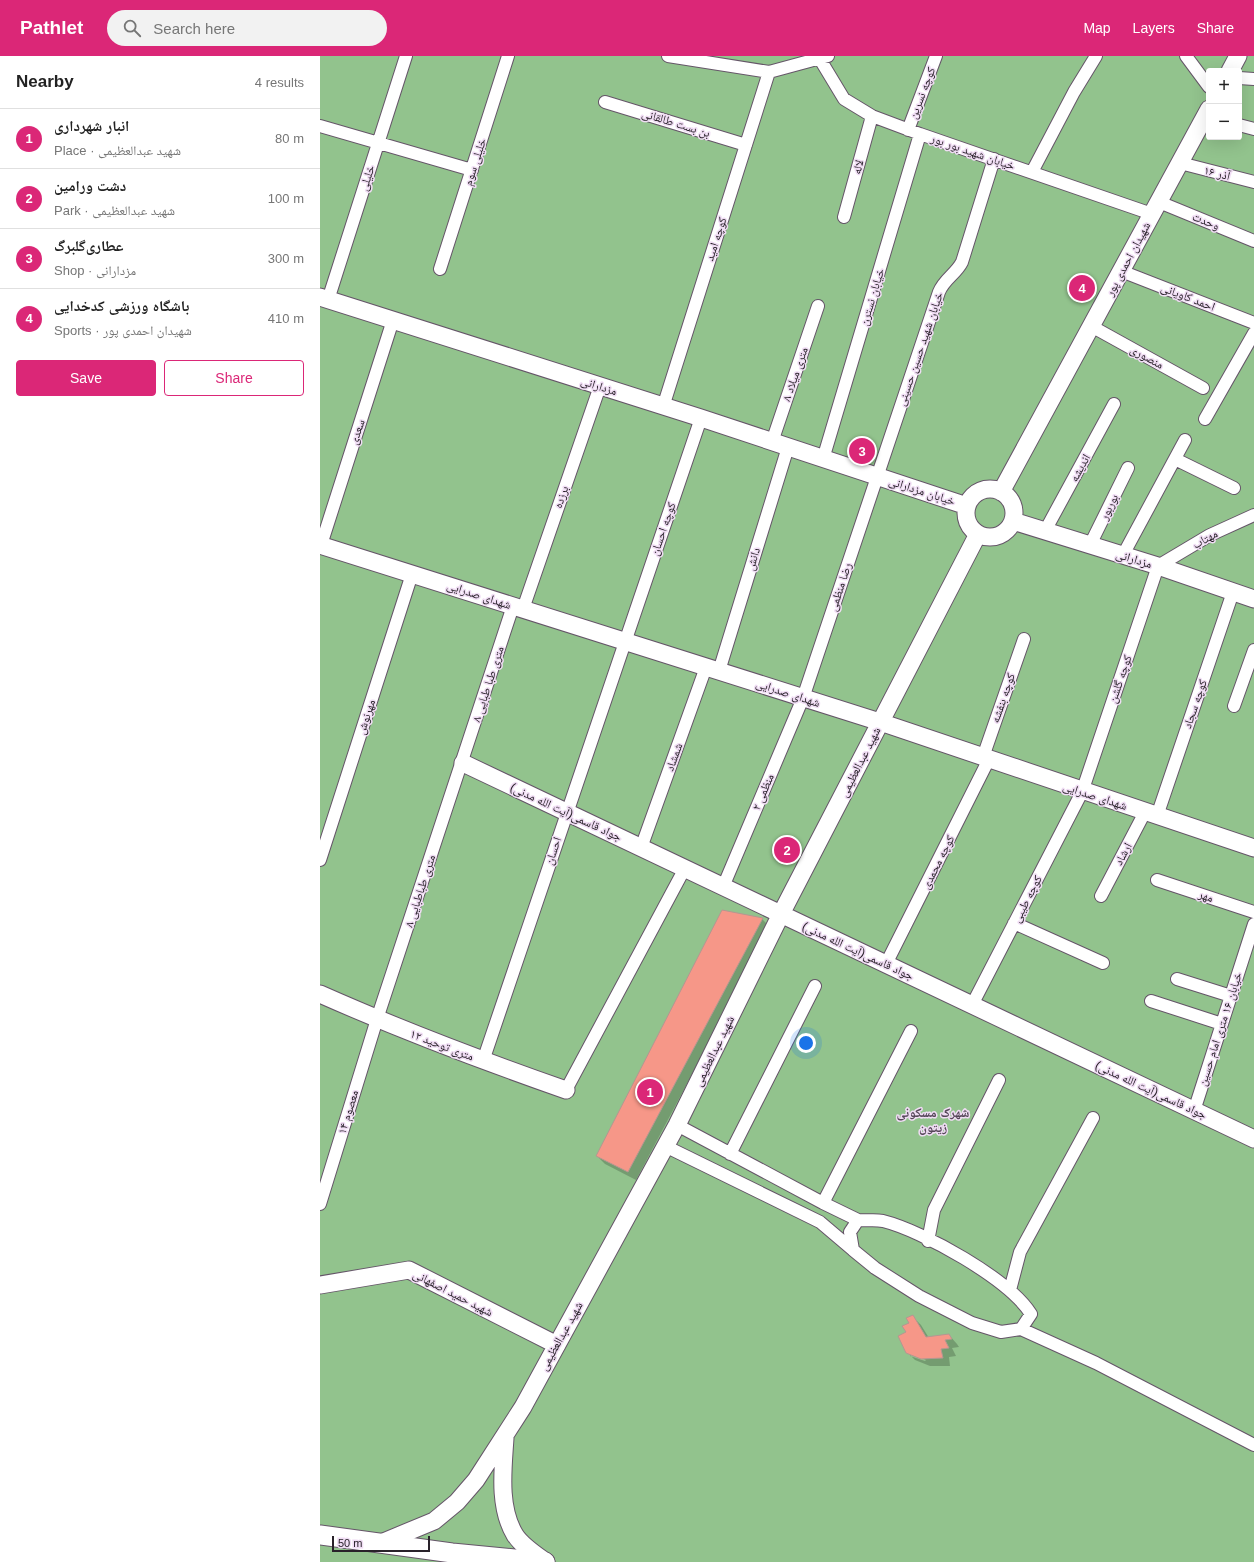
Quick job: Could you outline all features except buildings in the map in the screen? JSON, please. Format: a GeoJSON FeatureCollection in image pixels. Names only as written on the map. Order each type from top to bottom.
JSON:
{"type":"FeatureCollection","features":[{"type":"Feature","properties":{"kind":"main road"},"geometry":{"type":"LineString","coordinates":[[320,1535],[452,1553],[545,1562]]}},
{"type":"Feature","properties":{"kind":"street","name":"خلیلی"},"geometry":{"type":"LineString","coordinates":[[324,298],[378,143],[406,56]]}},
{"type":"Feature","properties":{"kind":"street","name":"خلیلی سوم"},"geometry":{"type":"LineString","coordinates":[[440,269],[508,56]]}},
{"type":"Feature","properties":{"kind":"street"},"geometry":{"type":"LineString","coordinates":[[668,56],[769,72],[821,57]]}},
{"type":"Feature","properties":{"kind":"street","name":"کوچه نسرین"},"geometry":{"type":"LineString","coordinates":[[908,130],[936,56]]}},
{"type":"Feature","properties":{"kind":"street"},"geometry":{"type":"LineString","coordinates":[[1032,172],[1074,92],[1096,56]]}},
{"type":"Feature","properties":{"kind":"street"},"geometry":{"type":"LineString","coordinates":[[1186,56],[1206,83]]}},
{"type":"Feature","properties":{"kind":"street"},"geometry":{"type":"LineString","coordinates":[[1232,68],[1238,56]]}},
{"type":"Feature","properties":{"kind":"street","name":"خیابان شهید بور بور"},"geometry":{"type":"LineString","coordinates":[[821,57],[844,99],[872,116],[908,130],[1032,172],[1155,208]]}},
{"type":"Feature","properties":{"kind":"street","name":"کوچه امید"},"geometry":{"type":"LineString","coordinates":[[663,406],[769,72]]}},
{"type":"Feature","properties":{"kind":"street"},"geometry":{"type":"LineString","coordinates":[[1242,78],[1254,79]]}},
{"type":"Feature","properties":{"kind":"street","name":"بن بست طالقانی"},"geometry":{"type":"LineString","coordinates":[[605,102],[746,145]]}},
{"type":"Feature","properties":{"kind":"street","name":"لاله"},"geometry":{"type":"LineString","coordinates":[[844,217],[872,116]]}},
{"type":"Feature","properties":{"kind":"street","name":"شهیدان احمدی پور"},"geometry":{"type":"LineString","coordinates":[[1001,492],[1155,208],[1206,118]]}},
{"type":"Feature","properties":{"kind":"street"},"geometry":{"type":"LineString","coordinates":[[320,126],[472,170]]}},
{"type":"Feature","properties":{"kind":"street"},"geometry":{"type":"LineString","coordinates":[[1242,126],[1254,129]]}},
{"type":"Feature","properties":{"kind":"street","name":"خیابان نسترن"},"geometry":{"type":"LineString","coordinates":[[824,459],[920,134]]}},
{"type":"Feature","properties":{"kind":"street","name":"خیابان شهید حسین حسینی"},"geometry":{"type":"LineString","coordinates":[[877,476],[941,286],[957,270],[962,262],[994,159]]}},
{"type":"Feature","properties":{"kind":"street","name":"۱۶ آذر"},"geometry":{"type":"LineString","coordinates":[[1180,163],[1254,182]]}},
{"type":"Feature","properties":{"kind":"street","name":"وحدت"},"geometry":{"type":"LineString","coordinates":[[1155,208],[1254,240]]}},
{"type":"Feature","properties":{"kind":"street","name":"احمد کاویانی"},"geometry":{"type":"LineString","coordinates":[[1121,271],[1254,323]]}},
{"type":"Feature","properties":{"kind":"street","name":"مزدارانی"},"geometry":{"type":"LineString","coordinates":[[324,298],[701,418],[877,476]]}},
{"type":"Feature","properties":{"kind":"street","name":"۸ متری میلاد"},"geometry":{"type":"LineString","coordinates":[[772,442],[818,306]]}},
{"type":"Feature","properties":{"kind":"street","name":"سعدی"},"geometry":{"type":"LineString","coordinates":[[321,545],[393,320]]}},
{"type":"Feature","properties":{"kind":"street","name":"منصوری"},"geometry":{"type":"LineString","coordinates":[[1091,326],[1203,388]]}},
{"type":"Feature","properties":{"kind":"street"},"geometry":{"type":"LineString","coordinates":[[1205,419],[1254,333]]}},
{"type":"Feature","properties":{"kind":"street","name":"برزده"},"geometry":{"type":"LineString","coordinates":[[518,607],[600,386]]}},
{"type":"Feature","properties":{"kind":"street","name":"اندیشه"},"geometry":{"type":"LineString","coordinates":[[1045,531],[1114,404]]}},
{"type":"Feature","properties":{"kind":"street","name":"کوچه احسان"},"geometry":{"type":"LineString","coordinates":[[624,641],[701,418]]}},
{"type":"Feature","properties":{"kind":"street"},"geometry":{"type":"LineString","coordinates":[[1123,556],[1185,440]]}},
{"type":"Feature","properties":{"kind":"street","name":"دانش"},"geometry":{"type":"LineString","coordinates":[[712,669],[788,447]]}},
{"type":"Feature","properties":{"kind":"street"},"geometry":{"type":"LineString","coordinates":[[1175,459],[1234,488]]}},
{"type":"Feature","properties":{"kind":"street","name":"بوربور"},"geometry":{"type":"LineString","coordinates":[[1090,545],[1128,468]]}},
{"type":"Feature","properties":{"kind":"street","name":"خیابان مزدارانی"},"geometry":{"type":"LineString","coordinates":[[877,476],[966,506]]}},
{"type":"Feature","properties":{"kind":"street","name":"رضا منظمی"},"geometry":{"type":"LineString","coordinates":[[804,698],[877,476]]}},
{"type":"Feature","properties":{"kind":"street"},"geometry":{"type":"LineString","coordinates":[[988,489],[1001,492],[1011,502],[1014,511],[1013,521],[1008,529],[1000,535],[991,538],[978,534],[968,524],[965,515],[966,506],[971,498],[979,492],[988,489]]}},
{"type":"Feature","properties":{"kind":"street","name":"مهتاب"},"geometry":{"type":"LineString","coordinates":[[1158,566],[1210,535],[1254,515]]}},
{"type":"Feature","properties":{"kind":"street","name":"مزدارانی"},"geometry":{"type":"LineString","coordinates":[[1013,521],[1158,566],[1254,599]]}},
{"type":"Feature","properties":{"kind":"street","name":"شهید عبدالعظیمی"},"geometry":{"type":"LineString","coordinates":[[545,1562],[515,1536],[506,1511],[503,1483],[505,1436],[677,1125],[781,914],[978,534]]}},
{"type":"Feature","properties":{"kind":"street","name":"شهدای صدرایی"},"geometry":{"type":"LineString","coordinates":[[321,545],[880,722],[1082,792],[1254,848]]}},
{"type":"Feature","properties":{"kind":"street","name":"کوچه گلشن"},"geometry":{"type":"LineString","coordinates":[[1082,792],[1158,566]]}},
{"type":"Feature","properties":{"kind":"street","name":"مهرنوش"},"geometry":{"type":"LineString","coordinates":[[320,860],[412,574]]}},
{"type":"Feature","properties":{"kind":"street","name":"کوچه سجاد"},"geometry":{"type":"LineString","coordinates":[[1151,814],[1234,592]]}},
{"type":"Feature","properties":{"kind":"street","name":"۸ متری طبا طبایی"},"geometry":{"type":"LineString","coordinates":[[462,763],[518,607]]}},
{"type":"Feature","properties":{"kind":"street","name":"کوچه بنفشه"},"geometry":{"type":"LineString","coordinates":[[986,758],[1024,640]]}},
{"type":"Feature","properties":{"kind":"street","name":"احسان"},"geometry":{"type":"LineString","coordinates":[[483,1061],[624,641]]}},
{"type":"Feature","properties":{"kind":"street"},"geometry":{"type":"LineString","coordinates":[[1234,706],[1254,650]]}},
{"type":"Feature","properties":{"kind":"street","name":"شمشاد"},"geometry":{"type":"LineString","coordinates":[[641,848],[712,669]]}},
{"type":"Feature","properties":{"kind":"street","name":"منظمی ۲"},"geometry":{"type":"LineString","coordinates":[[723,887],[804,698]]}},
{"type":"Feature","properties":{"kind":"street","name":"کوچه محمدی"},"geometry":{"type":"LineString","coordinates":[[886,964],[986,758]]}},
{"type":"Feature","properties":{"kind":"street","name":"جواد قاسمی(آیت الله مدنی)"},"geometry":{"type":"LineString","coordinates":[[462,763],[1254,1139]]}},
{"type":"Feature","properties":{"kind":"street","name":"۸ متری طباطبایی"},"geometry":{"type":"LineString","coordinates":[[377,1019],[462,763]]}},
{"type":"Feature","properties":{"kind":"street","name":"کوچه طیبی"},"geometry":{"type":"LineString","coordinates":[[972,1005],[1082,792]]}},
{"type":"Feature","properties":{"kind":"street","name":"ارشاد"},"geometry":{"type":"LineString","coordinates":[[1101,896],[1151,814]]}},
{"type":"Feature","properties":{"kind":"street"},"geometry":{"type":"LineString","coordinates":[[566,1090],[685,868]]}},
{"type":"Feature","properties":{"kind":"street","name":"مهر"},"geometry":{"type":"LineString","coordinates":[[1157,880],[1254,912]]}},
{"type":"Feature","properties":{"kind":"street"},"geometry":{"type":"LineString","coordinates":[[1014,923],[1103,963]]}},
{"type":"Feature","properties":{"kind":"street","name":"خیابان ۱۶ متری امام حسین"},"geometry":{"type":"LineString","coordinates":[[1194,1111],[1254,924]]}},
{"type":"Feature","properties":{"kind":"street"},"geometry":{"type":"LineString","coordinates":[[1177,979],[1231,996]]}},
{"type":"Feature","properties":{"kind":"street"},"geometry":{"type":"LineString","coordinates":[[730,1154],[816,986]]}},
{"type":"Feature","properties":{"kind":"street","name":"۱۲ متری توحید"},"geometry":{"type":"LineString","coordinates":[[320,994],[377,1019],[483,1061],[566,1090]]}},
{"type":"Feature","properties":{"kind":"street"},"geometry":{"type":"LineString","coordinates":[[1151,1001],[1222,1024]]}},
{"type":"Feature","properties":{"kind":"street","name":"۱۴ معصوم"},"geometry":{"type":"LineString","coordinates":[[320,1204],[377,1019]]}},
{"type":"Feature","properties":{"kind":"street"},"geometry":{"type":"LineString","coordinates":[[823,1203],[911,1031]]}},
{"type":"Feature","properties":{"kind":"street"},"geometry":{"type":"LineString","coordinates":[[928,1241],[934,1210],[999,1080]]}},
{"type":"Feature","properties":{"kind":"street"},"geometry":{"type":"LineString","coordinates":[[1010,1290],[1020,1252],[1093,1118]]}},
{"type":"Feature","properties":{"kind":"street"},"geometry":{"type":"LineString","coordinates":[[677,1125],[823,1203],[858,1220],[882,1221],[963,1258],[1010,1290],[1025,1305],[1031,1314],[1021,1329]]}},
{"type":"Feature","properties":{"kind":"street"},"geometry":{"type":"LineString","coordinates":[[665,1146],[820,1222],[875,1268],[919,1296],[972,1323],[1001,1332],[1021,1329],[1096,1363],[1254,1445]]}},
{"type":"Feature","properties":{"kind":"street"},"geometry":{"type":"LineString","coordinates":[[853,1250],[850,1232],[858,1220]]}},
{"type":"Feature","properties":{"kind":"street","name":"شهید حمید اصفهانی"},"geometry":{"type":"LineString","coordinates":[[320,1285],[409,1270],[557,1344]]}},
{"type":"Feature","properties":{"kind":"street"},"geometry":{"type":"LineString","coordinates":[[381,1543],[434,1521],[457,1502],[476,1480],[505,1436]]}},
{"type":"Feature","properties":{"kind":"green space"},"geometry":{"type":"Polygon","coordinates":[[[320,56],[1254,56],[1254,1562],[320,1562],[320,56]]]}},
{"type":"Feature","properties":{"kind":"place","name":"باشگاه ورزشی کدخدایی"},"geometry":{"type":"Point","coordinates":[1082,288]}},
{"type":"Feature","properties":{"kind":"place","name":"عطاری‌گلبرگ"},"geometry":{"type":"Point","coordinates":[862,451]}},
{"type":"Feature","properties":{"kind":"place","name":"دشت ورامین"},"geometry":{"type":"Point","coordinates":[787,850]}},
{"type":"Feature","properties":{"kind":"place","name":"انبار شهرداری"},"geometry":{"type":"Point","coordinates":[650,1092]}},
{"type":"Feature","properties":{"kind":"district","name":"شهرک مسکونی زیتون"},"geometry":{"type":"Point","coordinates":[933,1120]}}]}
